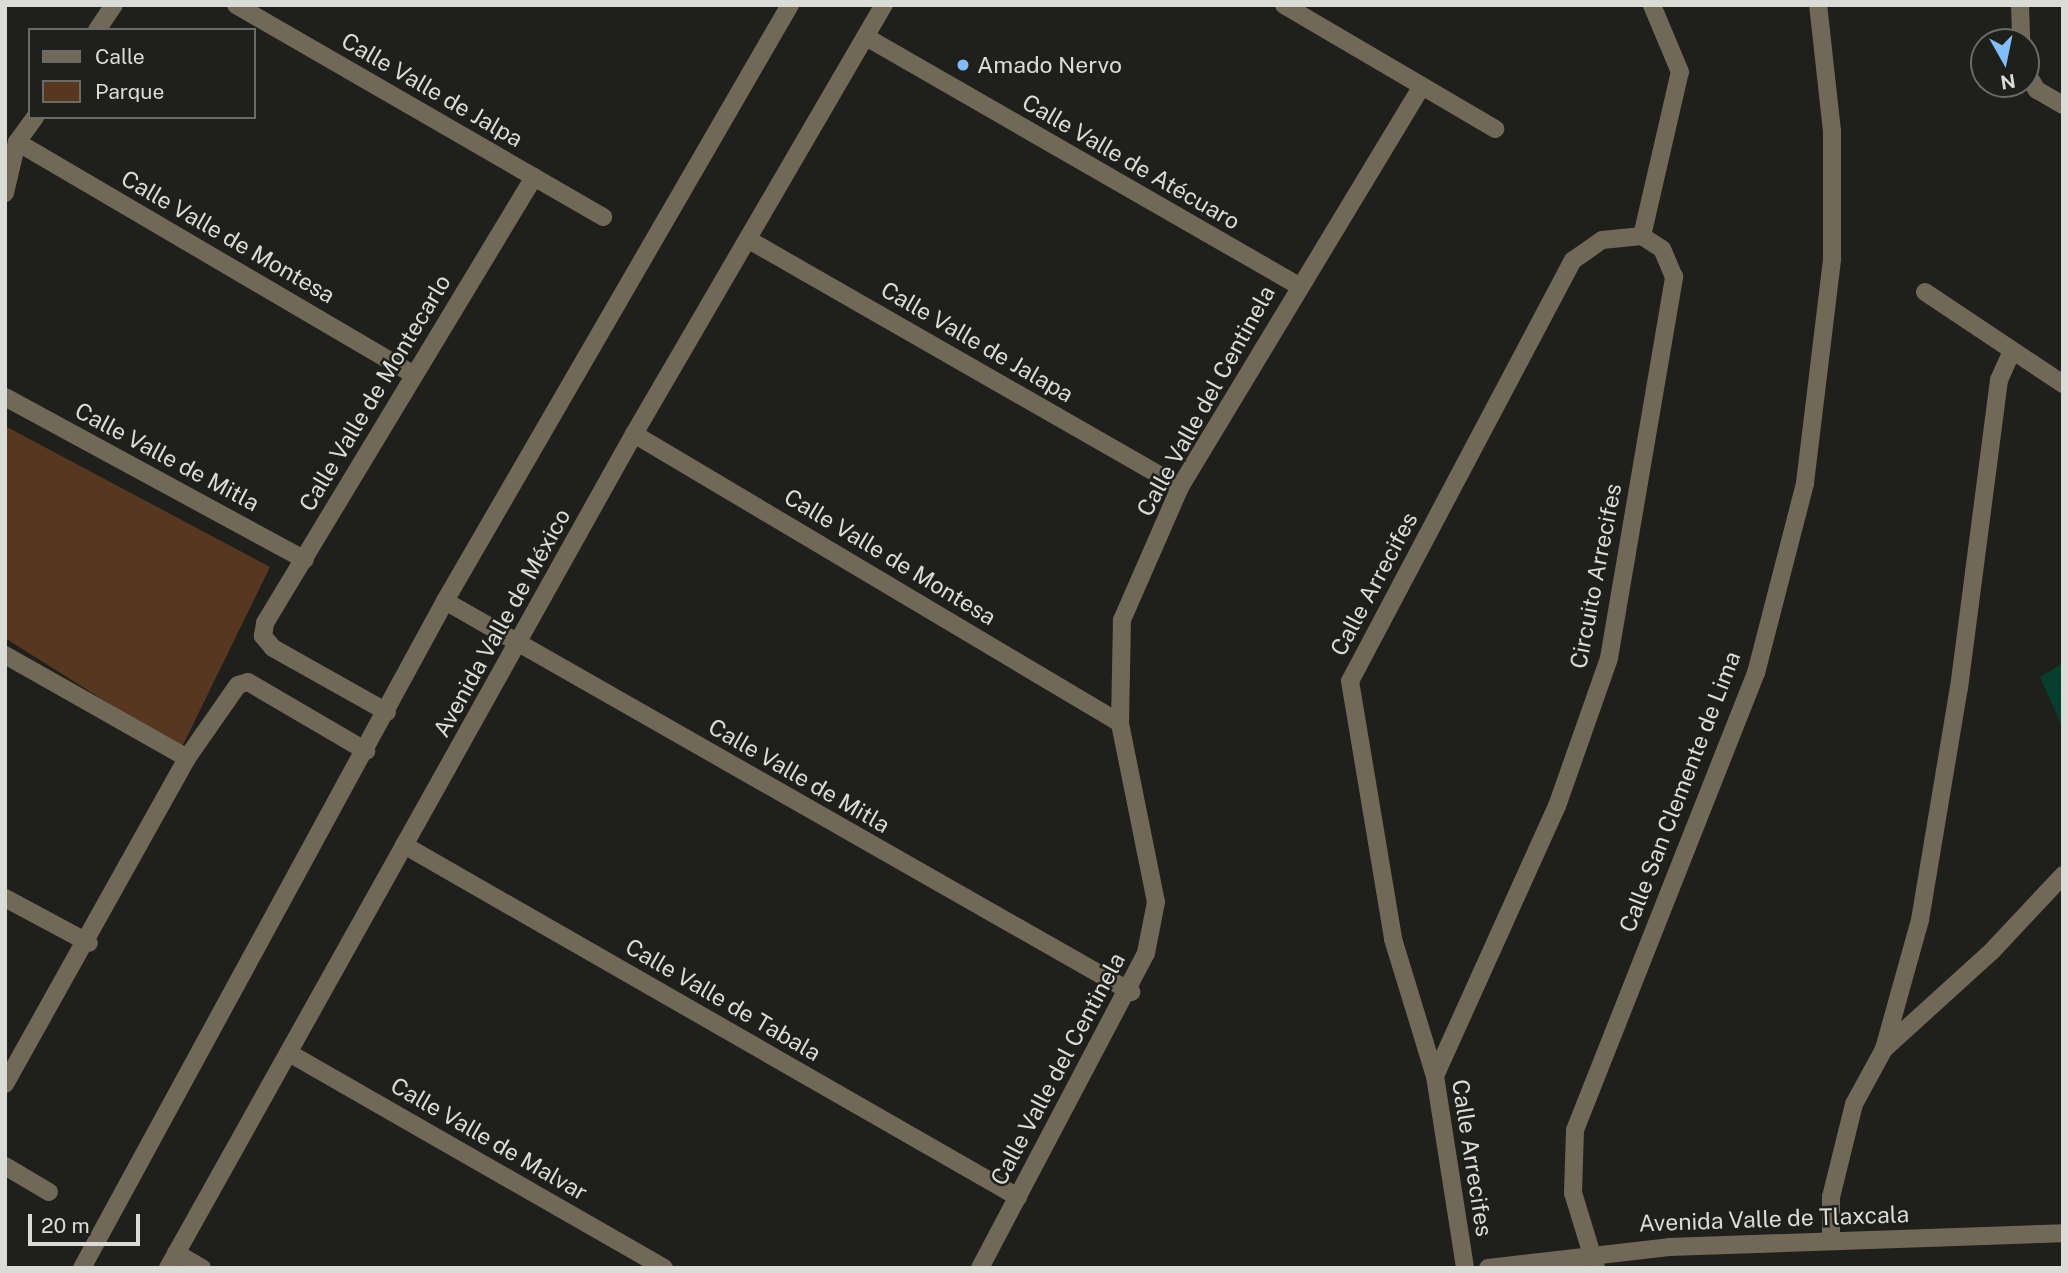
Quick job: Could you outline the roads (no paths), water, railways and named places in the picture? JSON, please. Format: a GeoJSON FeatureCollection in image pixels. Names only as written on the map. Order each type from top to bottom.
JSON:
{"type":"FeatureCollection","features":[{"type":"Feature","properties":{"kind":"street"},"geometry":{"type":"LineString","coordinates":[[98,28],[114,5]]}},
{"type":"Feature","properties":{"kind":"street","name":"Calle Valle de Jalpa"},"geometry":{"type":"LineString","coordinates":[[236,5],[603,217]]}},
{"type":"Feature","properties":{"kind":"street"},"geometry":{"type":"LineString","coordinates":[[82,1268],[366,751],[445,601],[790,5]]}},
{"type":"Feature","properties":{"kind":"street","name":"Avenida Valle de México"},"geometry":{"type":"LineString","coordinates":[[172,1261],[404,845],[519,646],[634,434],[884,5]]}},
{"type":"Feature","properties":{"kind":"street"},"geometry":{"type":"LineString","coordinates":[[1284,5],[1495,129]]}},
{"type":"Feature","properties":{"kind":"street"},"geometry":{"type":"LineString","coordinates":[[1642,236],[1681,72],[1653,5]]}},
{"type":"Feature","properties":{"kind":"street","name":"Calle San Clemente de Lima"},"geometry":{"type":"LineString","coordinates":[[1593,1260],[1573,1193],[1575,1130],[1756,673],[1805,483],[1832,260],[1832,131],[1818,5]]}},
{"type":"Feature","properties":{"kind":"street"},"geometry":{"type":"LineString","coordinates":[[2020,5],[2021,28]]}},
{"type":"Feature","properties":{"kind":"street","name":"Calle Valle de Atécuaro"},"geometry":{"type":"LineString","coordinates":[[866,37],[1298,286]]}},
{"type":"Feature","properties":{"kind":"street","name":"Calle Valle del Centinela"},"geometry":{"type":"LineString","coordinates":[[980,1268],[1131,992],[1156,902],[1120,723],[1122,620],[1181,487],[1298,286],[1421,87]]}},
{"type":"Feature","properties":{"kind":"street"},"geometry":{"type":"LineString","coordinates":[[2040,92],[2063,105]]}},
{"type":"Feature","properties":{"kind":"street"},"geometry":{"type":"LineString","coordinates":[[5,193],[17,142],[34,119]]}},
{"type":"Feature","properties":{"kind":"street","name":"Calle Valle de Montesa"},"geometry":{"type":"LineString","coordinates":[[17,142],[414,375]]}},
{"type":"Feature","properties":{"kind":"street","name":"Calle Valle de Montecarlo"},"geometry":{"type":"LineString","coordinates":[[387,712],[273,648],[263,636],[414,375],[534,177]]}},
{"type":"Feature","properties":{"kind":"street","name":"Circuito Arrecifes"},"geometry":{"type":"LineString","coordinates":[[1435,1076],[1542,843],[1609,658],[1674,277],[1662,250],[1642,236]]}},
{"type":"Feature","properties":{"kind":"street","name":"Calle Arrecifes"},"geometry":{"type":"LineString","coordinates":[[1465,1268],[1435,1076],[1393,939],[1350,681],[1573,260],[1602,240],[1642,236]]}},
{"type":"Feature","properties":{"kind":"street","name":"Calle Valle de Jalapa"},"geometry":{"type":"LineString","coordinates":[[749,240],[1181,487]]}},
{"type":"Feature","properties":{"kind":"street"},"geometry":{"type":"LineString","coordinates":[[1926,292],[2011,353],[2063,384]]}},
{"type":"Feature","properties":{"kind":"street"},"geometry":{"type":"LineString","coordinates":[[1831,1240],[1831,1197],[1854,1104],[1884,1049],[1920,920],[1959,688],[1999,380],[2011,353]]}},
{"type":"Feature","properties":{"kind":"street","name":"Calle Valle de Mitla"},"geometry":{"type":"LineString","coordinates":[[5,397],[305,560]]}},
{"type":"Feature","properties":{"kind":"street","name":"Calle Valle de Montesa"},"geometry":{"type":"LineString","coordinates":[[634,434],[1120,723]]}},
{"type":"Feature","properties":{"kind":"street","name":"Calle Valle de Mitla"},"geometry":{"type":"LineString","coordinates":[[445,601],[519,646],[1131,992]]}},
{"type":"Feature","properties":{"kind":"street"},"geometry":{"type":"LineString","coordinates":[[5,654],[187,758]]}},
{"type":"Feature","properties":{"kind":"street"},"geometry":{"type":"LineString","coordinates":[[5,1084],[89,943],[187,758],[238,685],[248,682],[366,751]]}},
{"type":"Feature","properties":{"kind":"street","name":"Calle Valle de Tabala"},"geometry":{"type":"LineString","coordinates":[[404,845],[1018,1198]]}},
{"type":"Feature","properties":{"kind":"street"},"geometry":{"type":"LineString","coordinates":[[1884,1049],[1992,951],[2063,875]]}},
{"type":"Feature","properties":{"kind":"street"},"geometry":{"type":"LineString","coordinates":[[5,898],[89,943]]}},
{"type":"Feature","properties":{"kind":"street","name":"Calle Valle de Malvar"},"geometry":{"type":"LineString","coordinates":[[289,1053],[664,1268]]}},
{"type":"Feature","properties":{"kind":"street"},"geometry":{"type":"LineString","coordinates":[[5,1166],[49,1192]]}},
{"type":"Feature","properties":{"kind":"street","name":"Avenida Valle de Tlaxcala"},"geometry":{"type":"LineString","coordinates":[[1488,1268],[1831,1240],[2063,1233]]}},
{"type":"Feature","properties":{"kind":"street"},"geometry":{"type":"LineString","coordinates":[[172,1261],[202,1268]]}},
{"type":"Feature","properties":{"kind":"place","name":"Amado Nervo"},"geometry":{"type":"Point","coordinates":[963,65]}}]}
